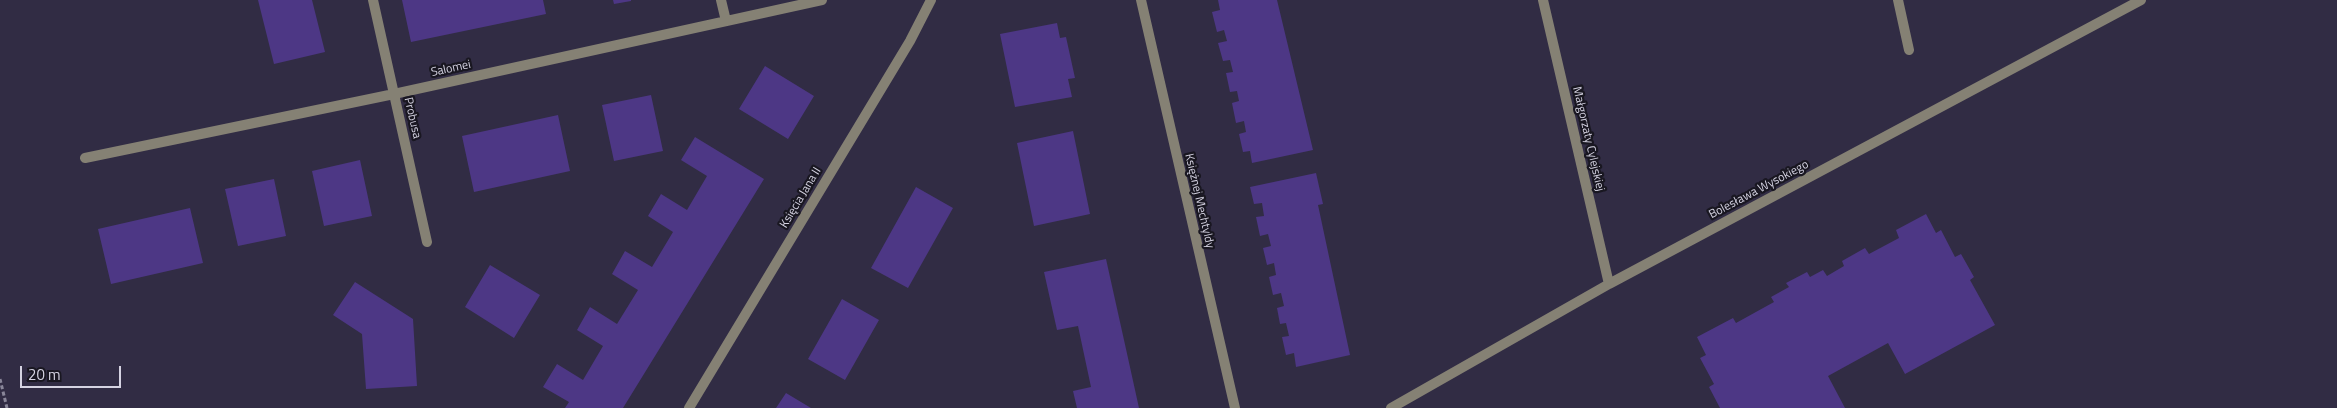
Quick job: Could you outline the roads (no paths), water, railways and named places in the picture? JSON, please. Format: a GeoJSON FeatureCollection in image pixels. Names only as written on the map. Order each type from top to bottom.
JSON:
{"type":"FeatureCollection","features":[{"type":"Feature","properties":{"kind":"street","name":"Probusa"},"geometry":{"type":"LineString","coordinates":[[373,0],[427,242]]}},
{"type":"Feature","properties":{"kind":"street"},"geometry":{"type":"LineString","coordinates":[[722,0],[726,21]]}},
{"type":"Feature","properties":{"kind":"street","name":"Salomei"},"geometry":{"type":"LineString","coordinates":[[85,158],[394,94],[822,0]]}},
{"type":"Feature","properties":{"kind":"street","name":"Księcia Jana II"},"geometry":{"type":"LineString","coordinates":[[689,408],[910,41],[931,0]]}},
{"type":"Feature","properties":{"kind":"street","name":"Księżnej Mechtyldy"},"geometry":{"type":"LineString","coordinates":[[1141,0],[1235,408]]}},
{"type":"Feature","properties":{"kind":"street","name":"Małgorzaty Cylejskiej"},"geometry":{"type":"LineString","coordinates":[[1543,0],[1610,284]]}},
{"type":"Feature","properties":{"kind":"street"},"geometry":{"type":"LineString","coordinates":[[1898,0],[1909,50]]}},
{"type":"Feature","properties":{"kind":"street","name":"Bolesława Wysokiego"},"geometry":{"type":"LineString","coordinates":[[1391,408],[1610,284],[2141,0]]}}]}
